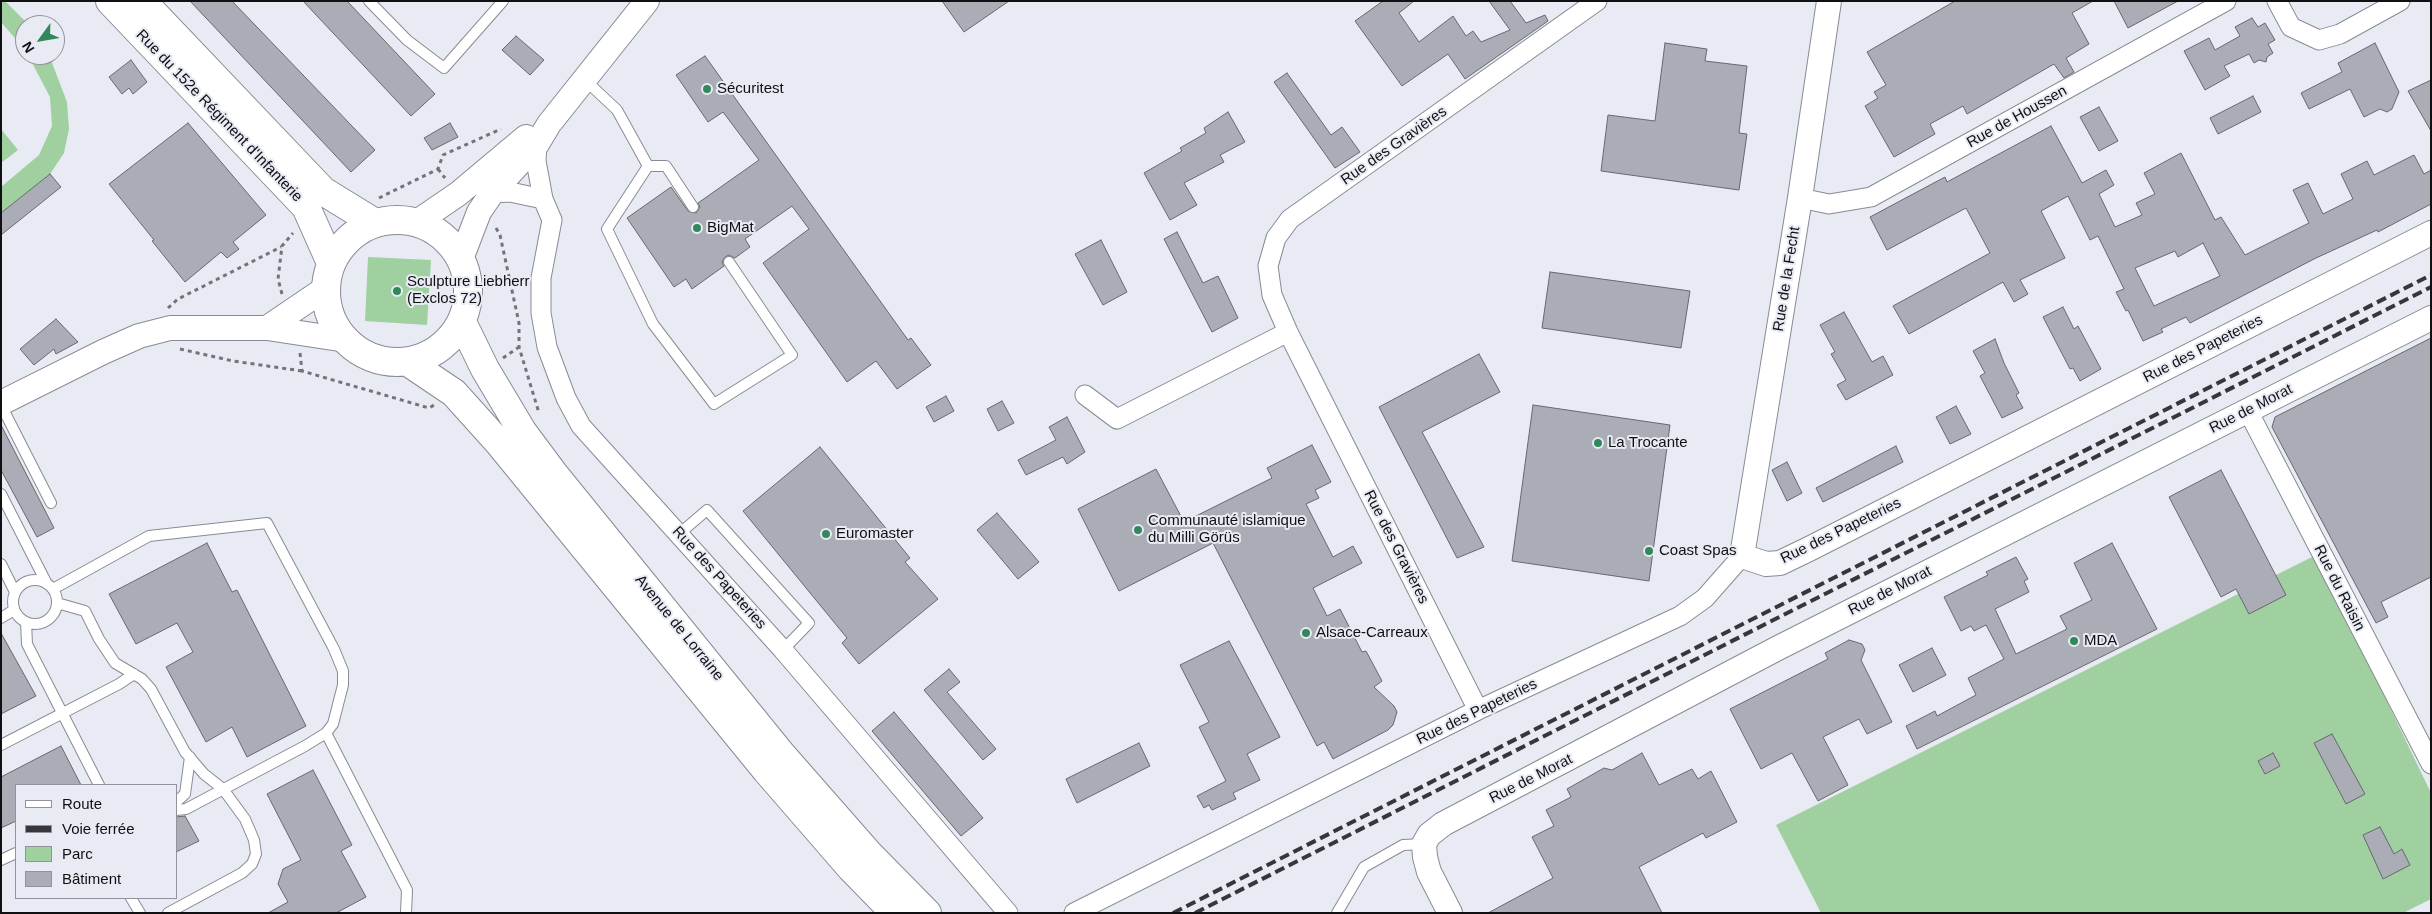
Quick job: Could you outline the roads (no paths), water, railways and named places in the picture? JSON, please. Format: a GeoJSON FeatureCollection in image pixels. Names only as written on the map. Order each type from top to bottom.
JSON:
{"type":"FeatureCollection","features":[{"type":"Feature","properties":{"kind":"main road","name":"Rue du 152e Régiment d'Infanterie"},"geometry":{"type":"LineString","coordinates":[[110,1],[306,207],[329,276]]}},
{"type":"Feature","properties":{"kind":"main road","name":"Rue du 152e Régiment d'Infanterie"},"geometry":{"type":"LineString","coordinates":[[142,1],[324,191],[375,223]]}},
{"type":"Feature","properties":{"kind":"main road"},"geometry":{"type":"LineString","coordinates":[[396,220],[417,222],[435,230],[450,243],[461,259],[468,280],[468,301],[462,322],[448,341],[430,355],[408,362],[378,359],[364,354],[346,340],[334,325],[328,307],[329,276],[342,246],[352,237],[375,223],[396,220]]}},
{"type":"Feature","properties":{"kind":"main road","name":"Avenue de Lorraine"},"geometry":{"type":"LineString","coordinates":[[462,322],[485,369],[522,431],[554,474],[782,754],[868,853],[927,913]]}},
{"type":"Feature","properties":{"kind":"main road","name":"Avenue de Lorraine"},"geometry":{"type":"LineString","coordinates":[[408,362],[454,393],[492,436],[766,770],[851,868],[896,913]]}},
{"type":"Feature","properties":{"kind":"street"},"geometry":{"type":"LineString","coordinates":[[461,259],[485,202],[537,144],[549,124],[647,1]]}},
{"type":"Feature","properties":{"kind":"street","name":"Rue des Gravières"},"geometry":{"type":"LineString","coordinates":[[1478,710],[1288,332],[1272,295],[1268,266],[1276,238],[1290,219],[1598,1]]}},
{"type":"Feature","properties":{"kind":"street","name":"Rue de la Fecht"},"geometry":{"type":"LineString","coordinates":[[1742,556],[1800,198],[1829,1]]}},
{"type":"Feature","properties":{"kind":"street","name":"Rue de Houssen"},"geometry":{"type":"LineString","coordinates":[[1800,198],[1829,204],[1870,197],[2226,1]]}},
{"type":"Feature","properties":{"kind":"street"},"geometry":{"type":"LineString","coordinates":[[2277,1],[2291,27],[2319,40],[2340,34],[2400,1]]}},
{"type":"Feature","properties":{"kind":"street"},"geometry":{"type":"LineString","coordinates":[[417,222],[458,194],[530,134],[549,124]]}},
{"type":"Feature","properties":{"kind":"street","name":"Rue des Papeteries"},"geometry":{"type":"LineString","coordinates":[[537,144],[536,161],[543,199],[552,220],[542,278],[541,313],[547,347],[566,398],[580,426],[783,650],[1008,913]]}},
{"type":"Feature","properties":{"kind":"street"},"geometry":{"type":"LineString","coordinates":[[485,202],[510,192],[543,199]]}},
{"type":"Feature","properties":{"kind":"street","name":"Rue des Papeteries"},"geometry":{"type":"LineString","coordinates":[[1074,913],[1478,710],[1680,616],[1705,598],[1742,556],[1766,564],[1780,563],[2431,234]]}},
{"type":"Feature","properties":{"kind":"street"},"geometry":{"type":"LineString","coordinates":[[267,328],[329,276]]}},
{"type":"Feature","properties":{"kind":"street","name":"Rue de Morat"},"geometry":{"type":"LineString","coordinates":[[1424,844],[1429,835],[1443,824],[1778,648],[2431,318]]}},
{"type":"Feature","properties":{"kind":"street"},"geometry":{"type":"LineString","coordinates":[[1,404],[103,352],[139,336],[167,320],[267,328],[346,340]]}},
{"type":"Feature","properties":{"kind":"street"},"geometry":{"type":"LineString","coordinates":[[1085,395],[1117,419],[1288,332]]}},
{"type":"Feature","properties":{"kind":"street","name":"Rue du Raisin"},"geometry":{"type":"LineString","coordinates":[[2248,411],[2431,764]]}},
{"type":"Feature","properties":{"kind":"street"},"geometry":{"type":"LineString","coordinates":[[1424,844],[1429,872],[1450,913]]}},
{"type":"Feature","properties":{"kind":"lane"},"geometry":{"type":"LineString","coordinates":[[370,1],[407,40],[444,68],[502,1]]}},
{"type":"Feature","properties":{"kind":"lane"},"geometry":{"type":"LineString","coordinates":[[584,79],[617,110],[648,166]]}},
{"type":"Feature","properties":{"kind":"lane"},"geometry":{"type":"LineString","coordinates":[[648,166],[666,166],[693,206]]}},
{"type":"Feature","properties":{"kind":"lane"},"geometry":{"type":"LineString","coordinates":[[648,166],[607,229],[653,324],[714,404],[792,355],[729,262]]}},
{"type":"Feature","properties":{"kind":"lane"},"geometry":{"type":"LineString","coordinates":[[1,404],[51,503]]}},
{"type":"Feature","properties":{"kind":"lane"},"geometry":{"type":"LineString","coordinates":[[1,494],[50,586],[57,603],[56,610],[47,621],[33,624],[26,622],[14,610],[13,598],[15,592],[26,582],[33,580],[50,586],[149,536],[267,523],[334,649],[343,671],[343,685],[333,724],[326,733],[186,809],[178,810]]}},
{"type":"Feature","properties":{"kind":"lane"},"geometry":{"type":"LineString","coordinates":[[679,534],[707,510],[809,623],[783,650]]}},
{"type":"Feature","properties":{"kind":"lane"},"geometry":{"type":"LineString","coordinates":[[1,564],[15,592]]}},
{"type":"Feature","properties":{"kind":"lane"},"geometry":{"type":"LineString","coordinates":[[57,603],[85,611],[99,639],[115,663],[142,679],[150,689],[190,757],[204,774],[223,788],[245,819],[254,840],[256,854],[252,864],[242,873],[168,913]]}},
{"type":"Feature","properties":{"kind":"lane"},"geometry":{"type":"LineString","coordinates":[[1,618],[14,610]]}},
{"type":"Feature","properties":{"kind":"lane"},"geometry":{"type":"LineString","coordinates":[[26,622],[27,644],[99,784]]}},
{"type":"Feature","properties":{"kind":"lane"},"geometry":{"type":"LineString","coordinates":[[1,745],[119,684],[134,674]]}},
{"type":"Feature","properties":{"kind":"lane"},"geometry":{"type":"LineString","coordinates":[[326,733],[407,890],[406,913]]}},
{"type":"Feature","properties":{"kind":"lane"},"geometry":{"type":"LineString","coordinates":[[178,800],[185,794],[190,757]]}},
{"type":"Feature","properties":{"kind":"lane"},"geometry":{"type":"LineString","coordinates":[[1337,913],[1364,867],[1404,845],[1424,844]]}},
{"type":"Feature","properties":{"kind":"lane"},"geometry":{"type":"LineString","coordinates":[[1,860],[15,853]]}},
{"type":"Feature","properties":{"kind":"lane"},"geometry":{"type":"LineString","coordinates":[[132,899],[140,913]]}},
{"type":"Feature","properties":{"kind":"railway"},"geometry":{"type":"LineString","coordinates":[[1173,913],[2431,275]]}},
{"type":"Feature","properties":{"kind":"railway"},"geometry":{"type":"LineString","coordinates":[[1195,913],[2431,287]]}},
{"type":"Feature","properties":{"kind":"place","name":"Sécuritest"},"geometry":{"type":"Point","coordinates":[707,89]}},
{"type":"Feature","properties":{"kind":"place","name":"BigMat"},"geometry":{"type":"Point","coordinates":[697,228]}},
{"type":"Feature","properties":{"kind":"place","name":"Sculpture Liebherr (Exclos 72)"},"geometry":{"type":"Point","coordinates":[397,291]}},
{"type":"Feature","properties":{"kind":"place","name":"La Trocante"},"geometry":{"type":"Point","coordinates":[1598,443]}},
{"type":"Feature","properties":{"kind":"place","name":"Communauté islamique du Milli Görüs"},"geometry":{"type":"Point","coordinates":[1138,530]}},
{"type":"Feature","properties":{"kind":"place","name":"Euromaster"},"geometry":{"type":"Point","coordinates":[826,534]}},
{"type":"Feature","properties":{"kind":"place","name":"Coast Spas"},"geometry":{"type":"Point","coordinates":[1649,551]}},
{"type":"Feature","properties":{"kind":"place","name":"Alsace-Carreaux"},"geometry":{"type":"Point","coordinates":[1306,633]}},
{"type":"Feature","properties":{"kind":"place","name":"MDA"},"geometry":{"type":"Point","coordinates":[2074,641]}}]}
